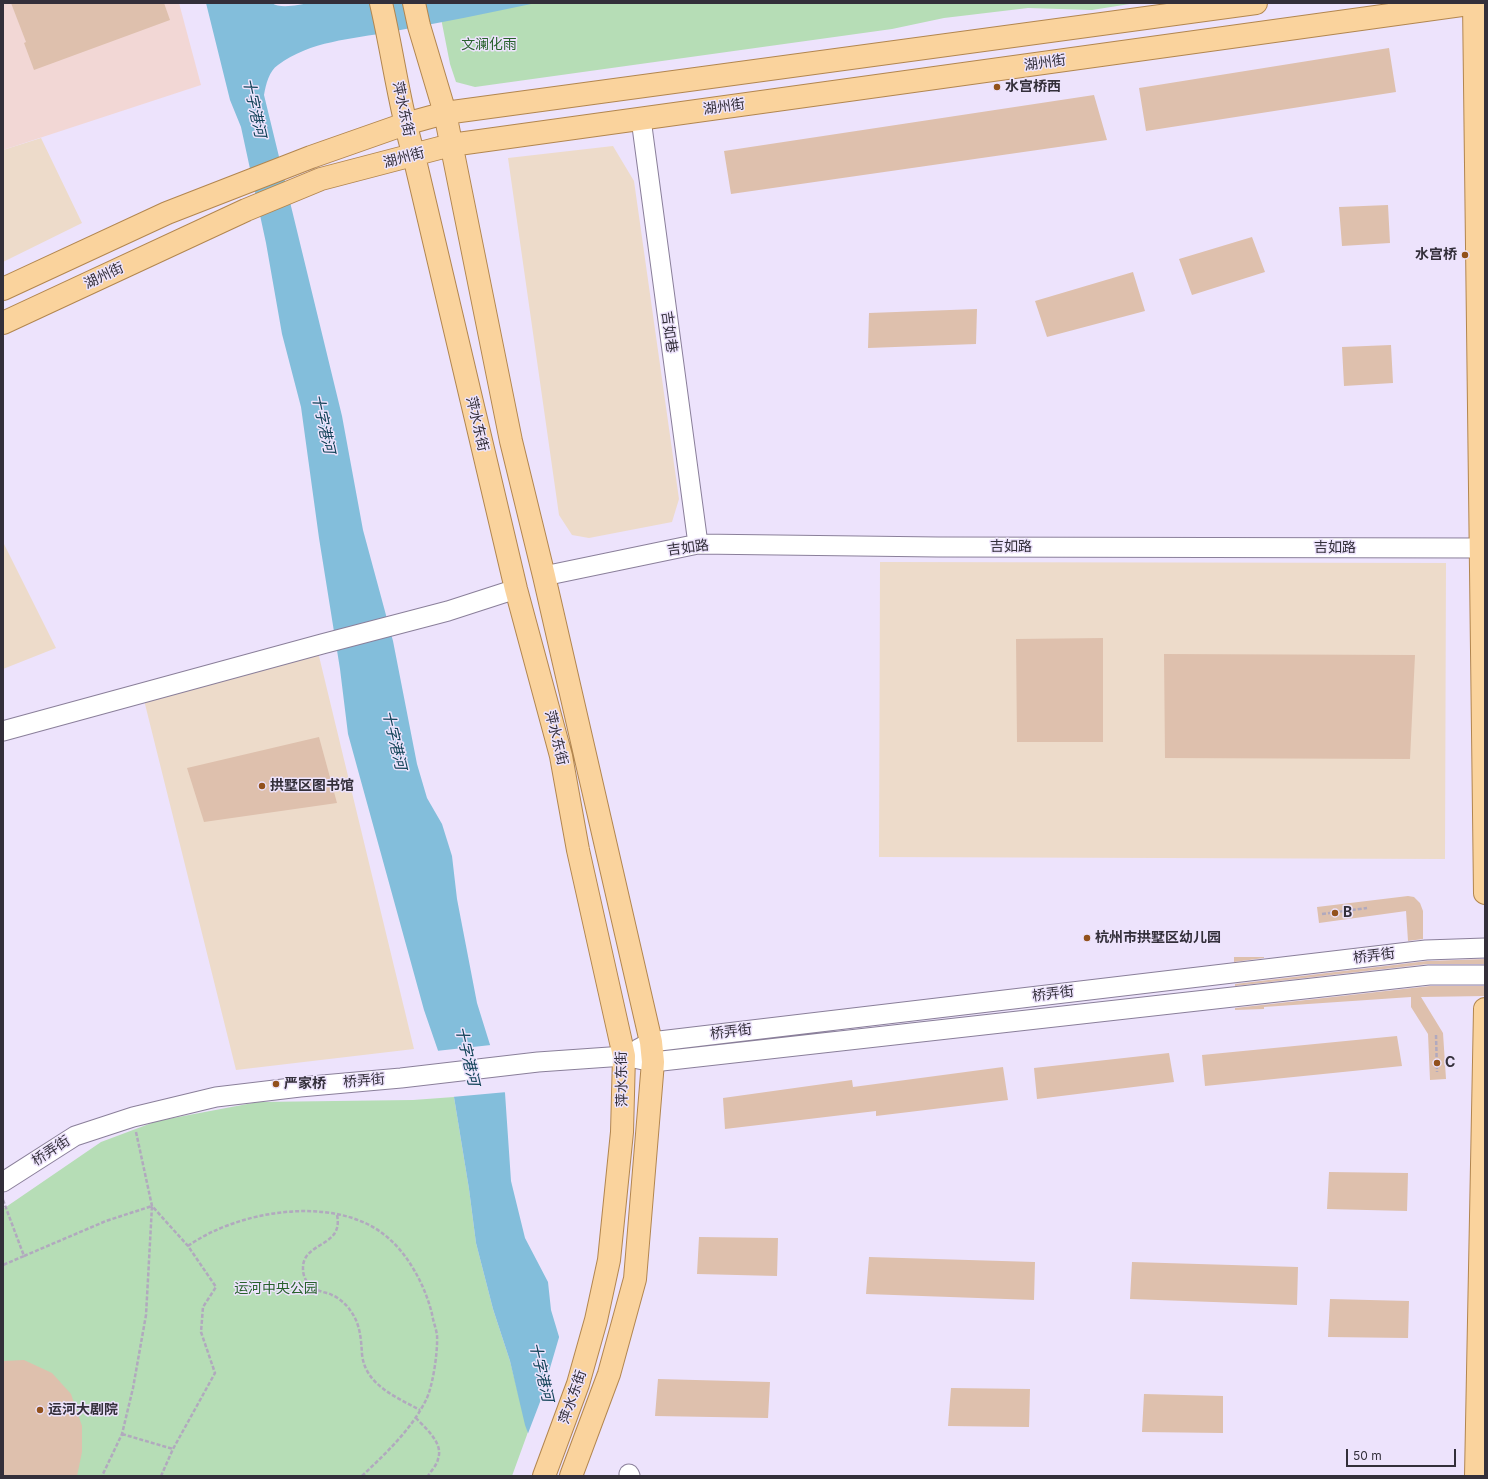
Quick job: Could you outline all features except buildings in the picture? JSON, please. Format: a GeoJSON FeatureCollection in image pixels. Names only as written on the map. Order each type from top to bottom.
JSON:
{"type":"FeatureCollection","features":[{"type":"Feature","properties":{"kind":"main road","name":"萍水东街"},"geometry":{"type":"LineString","coordinates":[[380,3],[388,32],[405,124],[414,156],[516,589],[561,756],[578,850],[624,1056],[622,1132],[609,1260],[596,1320],[578,1384],[544,1476]]}},
{"type":"Feature","properties":{"kind":"main road","name":"萍水东街"},"geometry":{"type":"LineString","coordinates":[[414,3],[419,26],[445,113],[512,441],[652,1052],[635,1279],[609,1374],[571,1476]]}},
{"type":"Feature","properties":{"kind":"main road"},"geometry":{"type":"LineString","coordinates":[[3,289],[167,213],[405,124],[445,113],[1256,3]]}},
{"type":"Feature","properties":{"kind":"main road"},"geometry":{"type":"LineString","coordinates":[[1475,3],[1485,893]]}},
{"type":"Feature","properties":{"kind":"main road","name":"湖州街"},"geometry":{"type":"LineString","coordinates":[[3,323],[246,210],[321,179],[414,156],[451,145],[1475,3]]}},
{"type":"Feature","properties":{"kind":"main road"},"geometry":{"type":"LineString","coordinates":[[1476,1476],[1485,1009]]}},
{"type":"Feature","properties":{"kind":"street","name":"吉如巷"},"geometry":{"type":"LineString","coordinates":[[640,119],[698,544]]}},
{"type":"Feature","properties":{"kind":"street","name":"吉如路"},"geometry":{"type":"LineString","coordinates":[[544,576],[698,544],[938,547],[1482,548]]}},
{"type":"Feature","properties":{"kind":"street"},"geometry":{"type":"LineString","coordinates":[[3,731],[448,611],[516,589]]}},
{"type":"Feature","properties":{"kind":"street","name":"桥弄街"},"geometry":{"type":"LineString","coordinates":[[3,1182],[75,1136],[133,1117],[216,1097],[538,1062],[624,1056],[1426,950],[1485,948]]}},
{"type":"Feature","properties":{"kind":"street","name":"桥弄街"},"geometry":{"type":"LineString","coordinates":[[652,1052],[1429,975],[1485,975]]}},
{"type":"Feature","properties":{"kind":"path"},"geometry":{"type":"LineString","coordinates":[[1322,914],[1367,908]]}},
{"type":"Feature","properties":{"kind":"path"},"geometry":{"type":"LineString","coordinates":[[1436,1035],[1437,1072]]}},
{"type":"Feature","properties":{"kind":"path"},"geometry":{"type":"LineString","coordinates":[[102,1476],[122,1434],[133,1388],[146,1315],[152,1206],[133,1117]]}},
{"type":"Feature","properties":{"kind":"path"},"geometry":{"type":"LineString","coordinates":[[3,1200],[24,1256]]}},
{"type":"Feature","properties":{"kind":"path"},"geometry":{"type":"LineString","coordinates":[[152,1206],[188,1246],[216,1287],[203,1307],[201,1332],[215,1373],[173,1449],[161,1476]]}},
{"type":"Feature","properties":{"kind":"path"},"geometry":{"type":"LineString","coordinates":[[3,1265],[106,1221],[152,1206]]}},
{"type":"Feature","properties":{"kind":"path"},"geometry":{"type":"LineString","coordinates":[[188,1246],[200,1237],[226,1225],[257,1216],[308,1212],[337,1214],[362,1222],[382,1233],[400,1249],[416,1273],[430,1304],[437,1334],[434,1365],[427,1398],[416,1418],[393,1446],[362,1476]]}},
{"type":"Feature","properties":{"kind":"path"},"geometry":{"type":"LineString","coordinates":[[337,1214],[339,1223],[331,1238],[324,1244],[315,1248],[304,1260],[302,1268],[304,1276],[308,1284],[315,1289],[331,1294],[341,1300],[356,1319],[360,1331],[365,1367],[369,1375],[378,1385],[389,1393],[420,1410]]}},
{"type":"Feature","properties":{"kind":"path"},"geometry":{"type":"LineString","coordinates":[[416,1418],[434,1437],[439,1447],[439,1459],[428,1476]]}},
{"type":"Feature","properties":{"kind":"path"},"geometry":{"type":"LineString","coordinates":[[122,1434],[173,1449]]}},
{"type":"Feature","properties":{"kind":"shaded area"},"geometry":{"type":"Polygon","coordinates":[[[3,3],[179,3],[201,85],[3,150],[3,3]]]}},
{"type":"Feature","properties":{"kind":"shaded area"},"geometry":{"type":"Polygon","coordinates":[[[41,138],[82,223],[3,262],[3,150],[41,138]]]}},
{"type":"Feature","properties":{"kind":"shaded area"},"geometry":{"type":"Polygon","coordinates":[[[613,146],[634,181],[679,499],[672,522],[589,538],[572,535],[559,515],[508,158],[613,146]]]}},
{"type":"Feature","properties":{"kind":"shaded area"},"geometry":{"type":"Polygon","coordinates":[[[3,542],[56,648],[3,669],[3,542]]]}},
{"type":"Feature","properties":{"kind":"shaded area"},"geometry":{"type":"Polygon","coordinates":[[[880,562],[1446,563],[1445,859],[879,857],[880,562]]]}},
{"type":"Feature","properties":{"kind":"shaded area"},"geometry":{"type":"Polygon","coordinates":[[[318,652],[414,1049],[236,1070],[144,700],[318,652]]]}},
{"type":"Feature","properties":{"kind":"green space","name":"文澜化雨"},"geometry":{"type":"Polygon","coordinates":[[[438,3],[1136,3],[1092,10],[1028,8],[944,18],[892,29],[475,87],[456,82],[450,64],[438,3]]]}},
{"type":"Feature","properties":{"kind":"green space","name":"运河中央公园"},"geometry":{"type":"Polygon","coordinates":[[[454,1097],[476,1243],[493,1309],[510,1361],[528,1432],[512,1476],[3,1476],[3,1209],[101,1142],[157,1121],[258,1102],[413,1100],[454,1097]]]}},
{"type":"Feature","properties":{"kind":"water","name":"十字港河"},"geometry":{"type":"Polygon","coordinates":[[[206,3],[272,3],[279,6],[284,6],[308,3],[536,3],[427,25],[346,39],[317,46],[290,57],[278,65],[268,78],[264,95],[342,416],[363,530],[393,641],[417,764],[427,798],[442,824],[452,856],[457,899],[477,1003],[505,1093],[511,1181],[525,1238],[548,1282],[551,1310],[563,1350],[544,1476],[525,1425],[510,1361],[493,1309],[476,1243],[454,1097],[424,1010],[348,734],[340,669],[319,538],[301,407],[282,334],[266,243],[241,127],[230,100],[206,3]]]}},
{"type":"Feature","properties":{"kind":"pier"},"geometry":{"type":"Polygon","coordinates":[[[491,1045],[507,1092],[452,1097],[436,1051],[491,1045]]]}},
{"type":"Feature","properties":{"kind":"pier"},"geometry":{"type":"Polygon","coordinates":[[[560,1334],[565,1349],[586,1476],[542,1476],[527,1436],[540,1402],[560,1334]]]}},
{"type":"Feature","properties":{"kind":"place","name":"水宫桥西"},"geometry":{"type":"Point","coordinates":[997,87]}},
{"type":"Feature","properties":{"kind":"place","name":"水宫桥"},"geometry":{"type":"Point","coordinates":[1465,255]}},
{"type":"Feature","properties":{"kind":"place","name":"拱墅区图书馆"},"geometry":{"type":"Point","coordinates":[262,786]}},
{"type":"Feature","properties":{"kind":"place","name":"B"},"geometry":{"type":"Point","coordinates":[1335,913]}},
{"type":"Feature","properties":{"kind":"place","name":"杭州市拱墅区幼儿园"},"geometry":{"type":"Point","coordinates":[1087,938]}},
{"type":"Feature","properties":{"kind":"place","name":"C"},"geometry":{"type":"Point","coordinates":[1437,1063]}},
{"type":"Feature","properties":{"kind":"place","name":"严家桥"},"geometry":{"type":"Point","coordinates":[276,1084]}},
{"type":"Feature","properties":{"kind":"place","name":"运河大剧院"},"geometry":{"type":"Point","coordinates":[40,1410]}}]}
